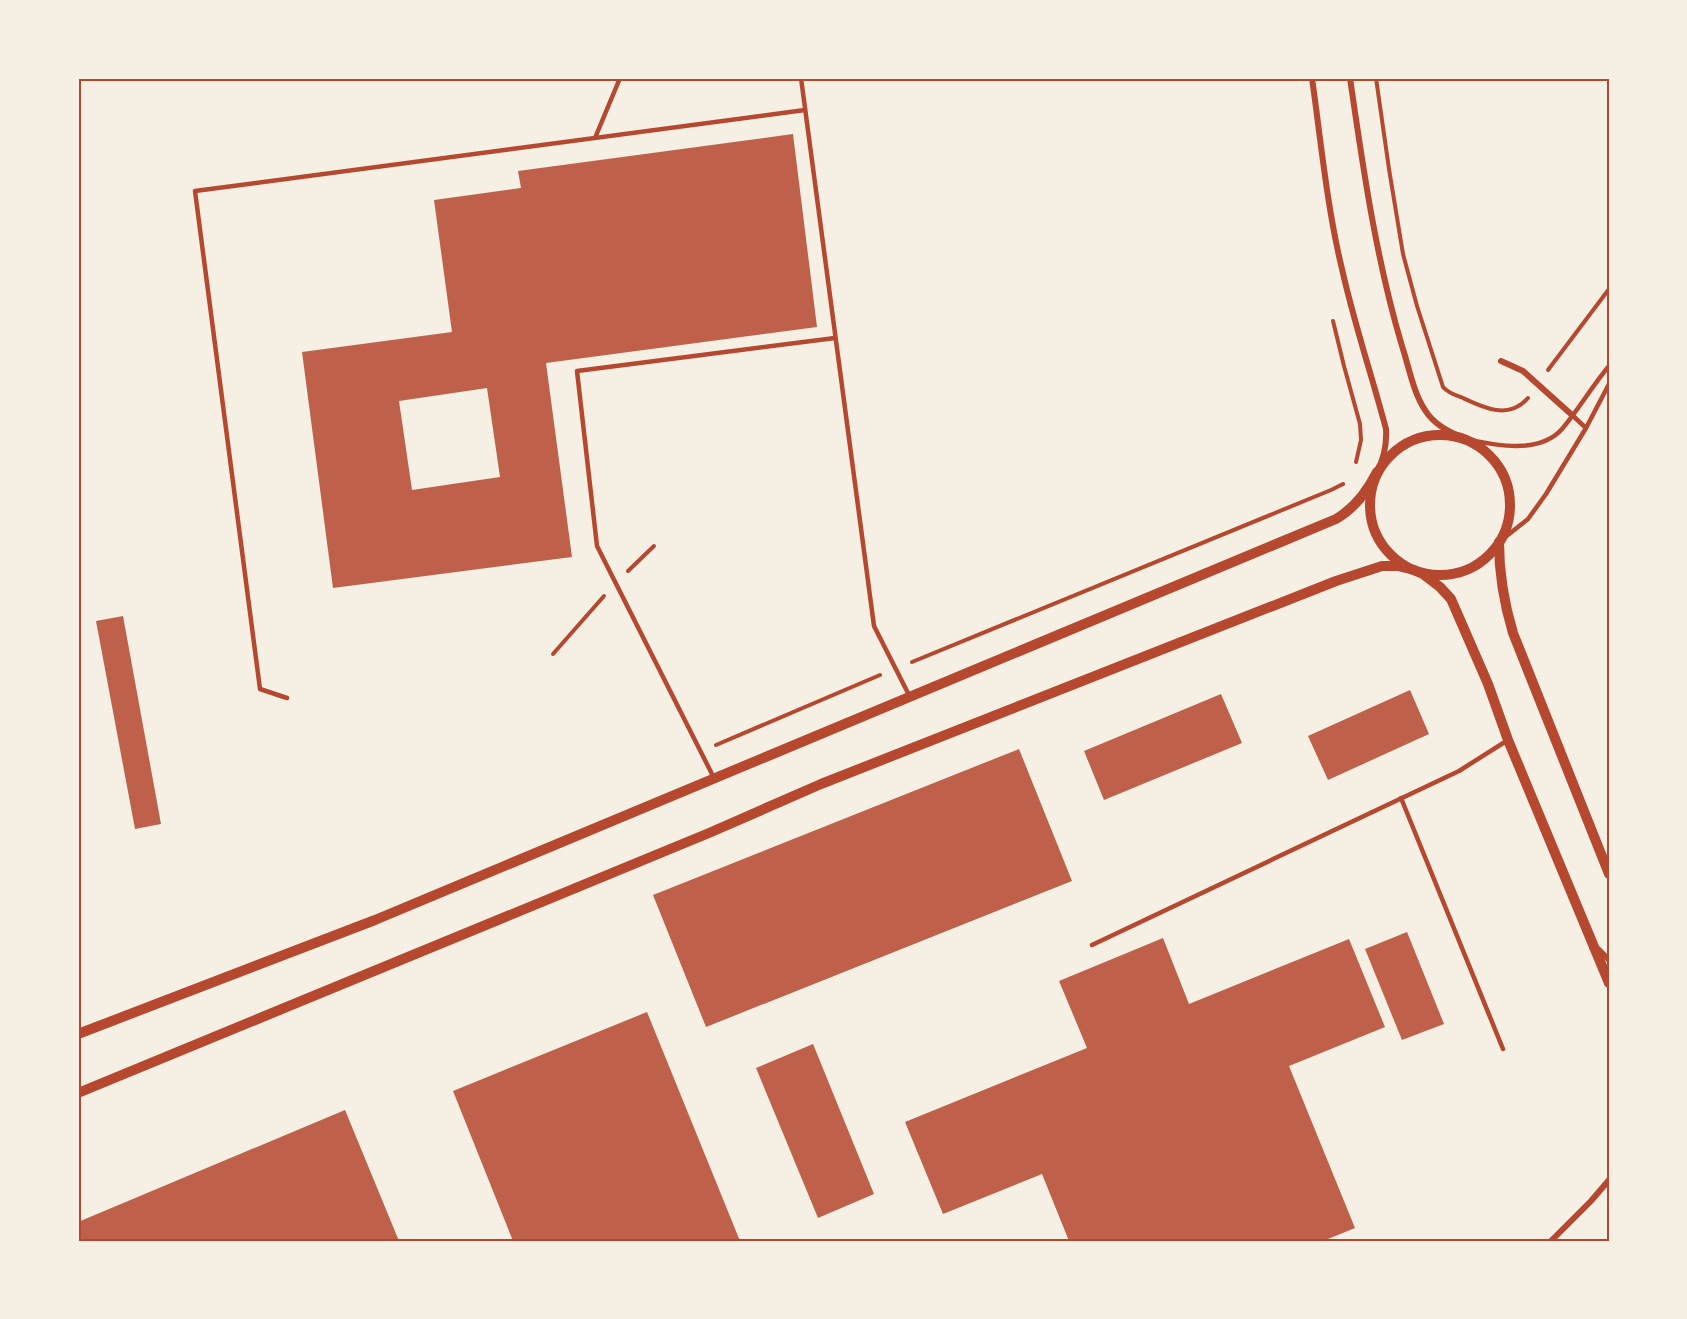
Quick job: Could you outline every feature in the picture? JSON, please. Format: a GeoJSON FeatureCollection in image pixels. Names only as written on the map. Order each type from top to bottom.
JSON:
{"type":"FeatureCollection","features":[{"type":"Feature","properties":{"kind":"street"},"geometry":{"type":"LineString","coordinates":[[1312,78],[1341,268],[1386,429],[1386,447],[1372,485],[1369,501],[1373,529],[1388,553],[1399,562],[1423,574],[1451,599],[1488,684],[1508,740],[1609,983]]}},
{"type":"Feature","properties":{"kind":"street"},"geometry":{"type":"LineString","coordinates":[[78,1093],[698,838],[821,784],[1336,581],[1382,566],[1398,566],[1437,575],[1463,571],[1484,560],[1505,532],[1510,501],[1507,483],[1502,471],[1482,448],[1441,426],[1426,412],[1418,396],[1397,328],[1379,255],[1350,78]]}},
{"type":"Feature","properties":{"kind":"street"},"geometry":{"type":"LineString","coordinates":[[1501,361],[1522,371],[1572,415]]}},
{"type":"Feature","properties":{"kind":"street"},"geometry":{"type":"LineString","coordinates":[[78,1034],[375,920],[1336,519],[1355,506],[1390,454],[1401,445],[1413,439],[1437,434],[1449,434],[1465,439]]}},
{"type":"Feature","properties":{"kind":"street"},"geometry":{"type":"LineString","coordinates":[[1499,542],[1501,573],[1513,633],[1609,874]]}},
{"type":"Feature","properties":{"kind":"street"},"geometry":{"type":"LineString","coordinates":[[1593,944],[1609,960]]}},
{"type":"Feature","properties":{"kind":"street"},"geometry":{"type":"LineString","coordinates":[[1551,1241],[1609,1180]]}},
{"type":"Feature","properties":{"kind":"lane"},"geometry":{"type":"LineString","coordinates":[[595,138],[620,78]]}},
{"type":"Feature","properties":{"kind":"lane"},"geometry":{"type":"LineString","coordinates":[[801,78],[874,626],[910,697]]}},
{"type":"Feature","properties":{"kind":"lane"},"geometry":{"type":"LineString","coordinates":[[287,698],[260,689],[195,191],[805,110]]}},
{"type":"Feature","properties":{"kind":"lane"},"geometry":{"type":"LineString","coordinates":[[714,778],[597,546],[577,371],[835,338]]}},
{"type":"Feature","properties":{"kind":"lane"},"geometry":{"type":"LineString","coordinates":[[1465,439],[1497,445],[1532,444],[1547,440],[1561,431],[1609,366]]}},
{"type":"Feature","properties":{"kind":"lane"},"geometry":{"type":"LineString","coordinates":[[1499,542],[1528,519],[1546,494],[1586,428],[1609,384]]}},
{"type":"Feature","properties":{"kind":"lane"},"geometry":{"type":"LineString","coordinates":[[1572,415],[1586,428]]}},
{"type":"Feature","properties":{"kind":"lane"},"geometry":{"type":"LineString","coordinates":[[1092,945],[1459,771],[1508,740]]}},
{"type":"Feature","properties":{"kind":"lane"},"geometry":{"type":"LineString","coordinates":[[1401,798],[1503,1049]]}},
{"type":"Feature","properties":{"kind":"path"},"geometry":{"type":"LineString","coordinates":[[1376,78],[1403,254],[1433,361]]}},
{"type":"Feature","properties":{"kind":"path"},"geometry":{"type":"LineString","coordinates":[[1331,314],[1362,433],[1360,450],[1354,467]]}},
{"type":"Feature","properties":{"kind":"path"},"geometry":{"type":"LineString","coordinates":[[701,751],[894,666],[1331,490],[1348,479]]}},
{"type":"Feature","properties":{"kind":"building"},"geometry":{"type":"Polygon","coordinates":[[[793,134],[817,327],[546,363],[572,557],[333,588],[302,352],[452,332],[434,200],[521,188],[518,171],[793,134]],[[487,388],[399,401],[412,490],[500,477],[487,388]]]}},
{"type":"Feature","properties":{"kind":"building"},"geometry":{"type":"Polygon","coordinates":[[[123,616],[161,824],[135,829],[96,621],[123,616]]]}},
{"type":"Feature","properties":{"kind":"building"},"geometry":{"type":"Polygon","coordinates":[[[1410,690],[1429,734],[1328,780],[1308,736],[1410,690]]]}},
{"type":"Feature","properties":{"kind":"building"},"geometry":{"type":"Polygon","coordinates":[[[1221,694],[1242,743],[1104,800],[1084,751],[1221,694]]]}},
{"type":"Feature","properties":{"kind":"building"},"geometry":{"type":"Polygon","coordinates":[[[1019,749],[1072,881],[706,1027],[653,895],[1019,749]]]}},
{"type":"Feature","properties":{"kind":"building"},"geometry":{"type":"Polygon","coordinates":[[[1407,932],[1444,1024],[1402,1040],[1365,949],[1407,932]]]}},
{"type":"Feature","properties":{"kind":"building"},"geometry":{"type":"Polygon","coordinates":[[[1163,938],[1189,1004],[1349,939],[1385,1027],[1289,1066],[1355,1228],[1323,1241],[1069,1241],[1042,1174],[943,1214],[905,1122],[1087,1048],[1059,981],[1163,938]]]}},
{"type":"Feature","properties":{"kind":"building"},"geometry":{"type":"Polygon","coordinates":[[[647,1012],[740,1241],[513,1241],[453,1091],[647,1012]]]}},
{"type":"Feature","properties":{"kind":"building"},"geometry":{"type":"Polygon","coordinates":[[[813,1044],[874,1194],[818,1218],[756,1068],[813,1044]]]}},
{"type":"Feature","properties":{"kind":"building"},"geometry":{"type":"Polygon","coordinates":[[[345,1110],[399,1241],[78,1241],[78,1222],[345,1110]]]}}]}
